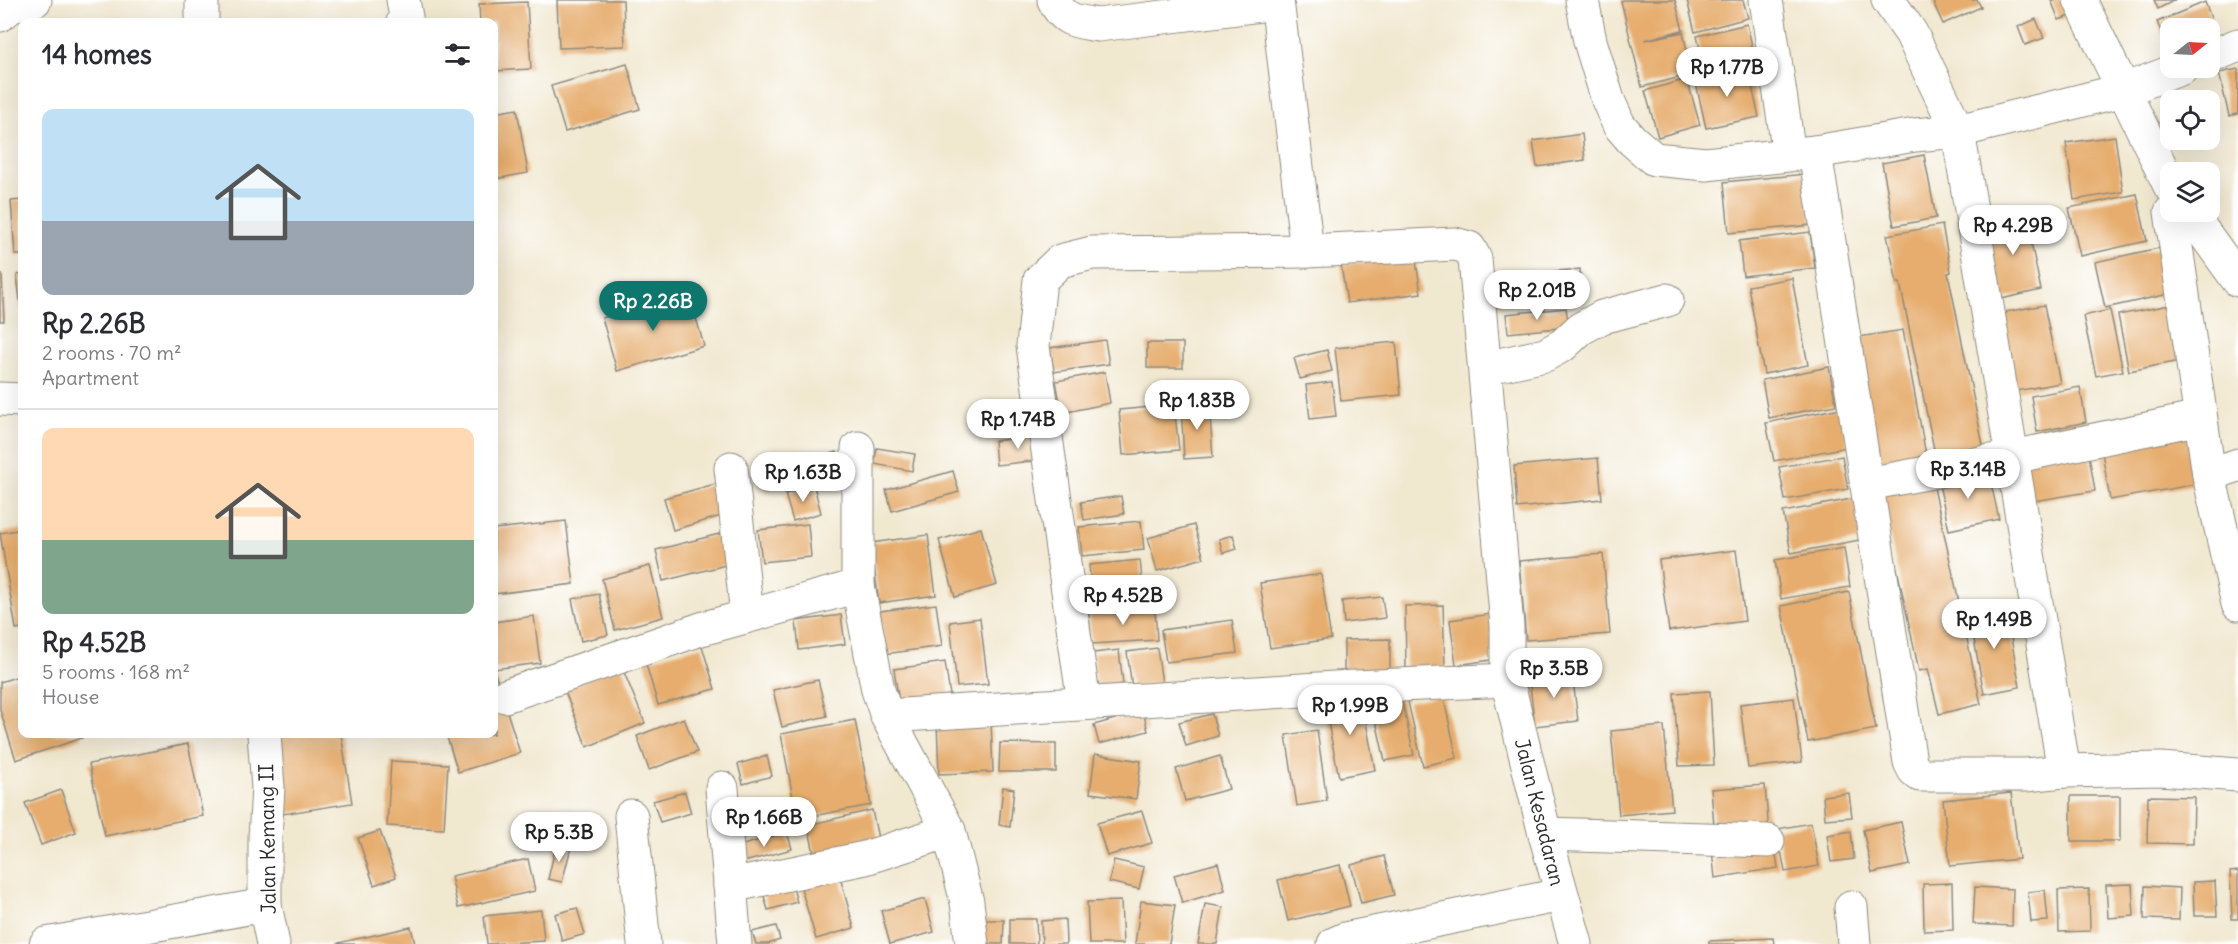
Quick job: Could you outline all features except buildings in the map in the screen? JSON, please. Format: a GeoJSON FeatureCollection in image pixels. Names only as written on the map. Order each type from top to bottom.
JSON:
{"type":"FeatureCollection","features":[{"type":"Feature","properties":{"kind":"street"},"geometry":{"type":"LineString","coordinates":[[0,15],[13,5],[35,0]]}},
{"type":"Feature","properties":{"kind":"street"},"geometry":{"type":"LineString","coordinates":[[202,0],[202,18]]}},
{"type":"Feature","properties":{"kind":"street"},"geometry":{"type":"LineString","coordinates":[[403,0],[405,18]]}},
{"type":"Feature","properties":{"kind":"street"},"geometry":{"type":"LineString","coordinates":[[1054,0],[1060,13],[1072,21],[1098,25],[1277,1],[1307,251],[1092,253],[1060,261],[1040,279],[1033,346],[1084,703]]}},
{"type":"Feature","properties":{"kind":"street"},"geometry":{"type":"LineString","coordinates":[[1582,0],[1590,41],[1608,100],[1619,125],[1654,159],[1706,164],[1958,131],[2124,90],[2160,76]]}},
{"type":"Feature","properties":{"kind":"street"},"geometry":{"type":"LineString","coordinates":[[1766,0],[1802,153],[1867,484],[1910,762],[1914,771],[1920,774],[2026,775],[2064,771],[2161,769],[2238,775]]}},
{"type":"Feature","properties":{"kind":"street"},"geometry":{"type":"LineString","coordinates":[[1888,0],[1911,33],[1958,131],[2064,771]]}},
{"type":"Feature","properties":{"kind":"street"},"geometry":{"type":"LineString","coordinates":[[2080,0],[2124,90],[2160,173]]}},
{"type":"Feature","properties":{"kind":"street"},"geometry":{"type":"LineString","coordinates":[[2220,53],[2238,45]]}},
{"type":"Feature","properties":{"kind":"street"},"geometry":{"type":"LineString","coordinates":[[2174,222],[2200,418],[2224,470],[2238,604]]}},
{"type":"Feature","properties":{"kind":"street"},"geometry":{"type":"LineString","coordinates":[[2196,222],[2238,280]]}},
{"type":"Feature","properties":{"kind":"street","name":"Jalan Kesadaran"},"geometry":{"type":"LineString","coordinates":[[1307,251],[1455,244],[1470,248],[1475,259],[1507,626],[1507,680],[1545,834],[1576,944]]}},
{"type":"Feature","properties":{"kind":"street"},"geometry":{"type":"LineString","coordinates":[[1485,368],[1545,355],[1563,345],[1580,329],[1602,317],[1667,300]]}},
{"type":"Feature","properties":{"kind":"street"},"geometry":{"type":"LineString","coordinates":[[0,399],[18,400]]}},
{"type":"Feature","properties":{"kind":"street"},"geometry":{"type":"LineString","coordinates":[[1867,484],[2013,457],[2200,418]]}},
{"type":"Feature","properties":{"kind":"street"},"geometry":{"type":"LineString","coordinates":[[858,448],[858,586],[878,690],[887,716],[949,831],[967,902],[972,944]]}},
{"type":"Feature","properties":{"kind":"street"},"geometry":{"type":"LineString","coordinates":[[731,468],[747,616]]}},
{"type":"Feature","properties":{"kind":"street"},"geometry":{"type":"LineString","coordinates":[[504,696],[701,629],[858,586]]}},
{"type":"Feature","properties":{"kind":"street"},"geometry":{"type":"LineString","coordinates":[[887,716],[1334,688],[1507,680]]}},
{"type":"Feature","properties":{"kind":"street","name":"Jalan Kemang II"},"geometry":{"type":"LineString","coordinates":[[264,738],[268,788],[264,838],[265,905],[273,944]]}},
{"type":"Feature","properties":{"kind":"street"},"geometry":{"type":"LineString","coordinates":[[722,788],[735,944]]}},
{"type":"Feature","properties":{"kind":"street"},"geometry":{"type":"LineString","coordinates":[[631,816],[645,944]]}},
{"type":"Feature","properties":{"kind":"street"},"geometry":{"type":"LineString","coordinates":[[730,886],[865,858],[949,831]]}},
{"type":"Feature","properties":{"kind":"street"},"geometry":{"type":"LineString","coordinates":[[1545,834],[1768,841]]}},
{"type":"Feature","properties":{"kind":"street"},"geometry":{"type":"LineString","coordinates":[[1334,944],[1345,939],[1562,895]]}},
{"type":"Feature","properties":{"kind":"street"},"geometry":{"type":"LineString","coordinates":[[46,944],[265,905]]}},
{"type":"Feature","properties":{"kind":"street"},"geometry":{"type":"LineString","coordinates":[[1851,907],[1854,944]]}}]}
